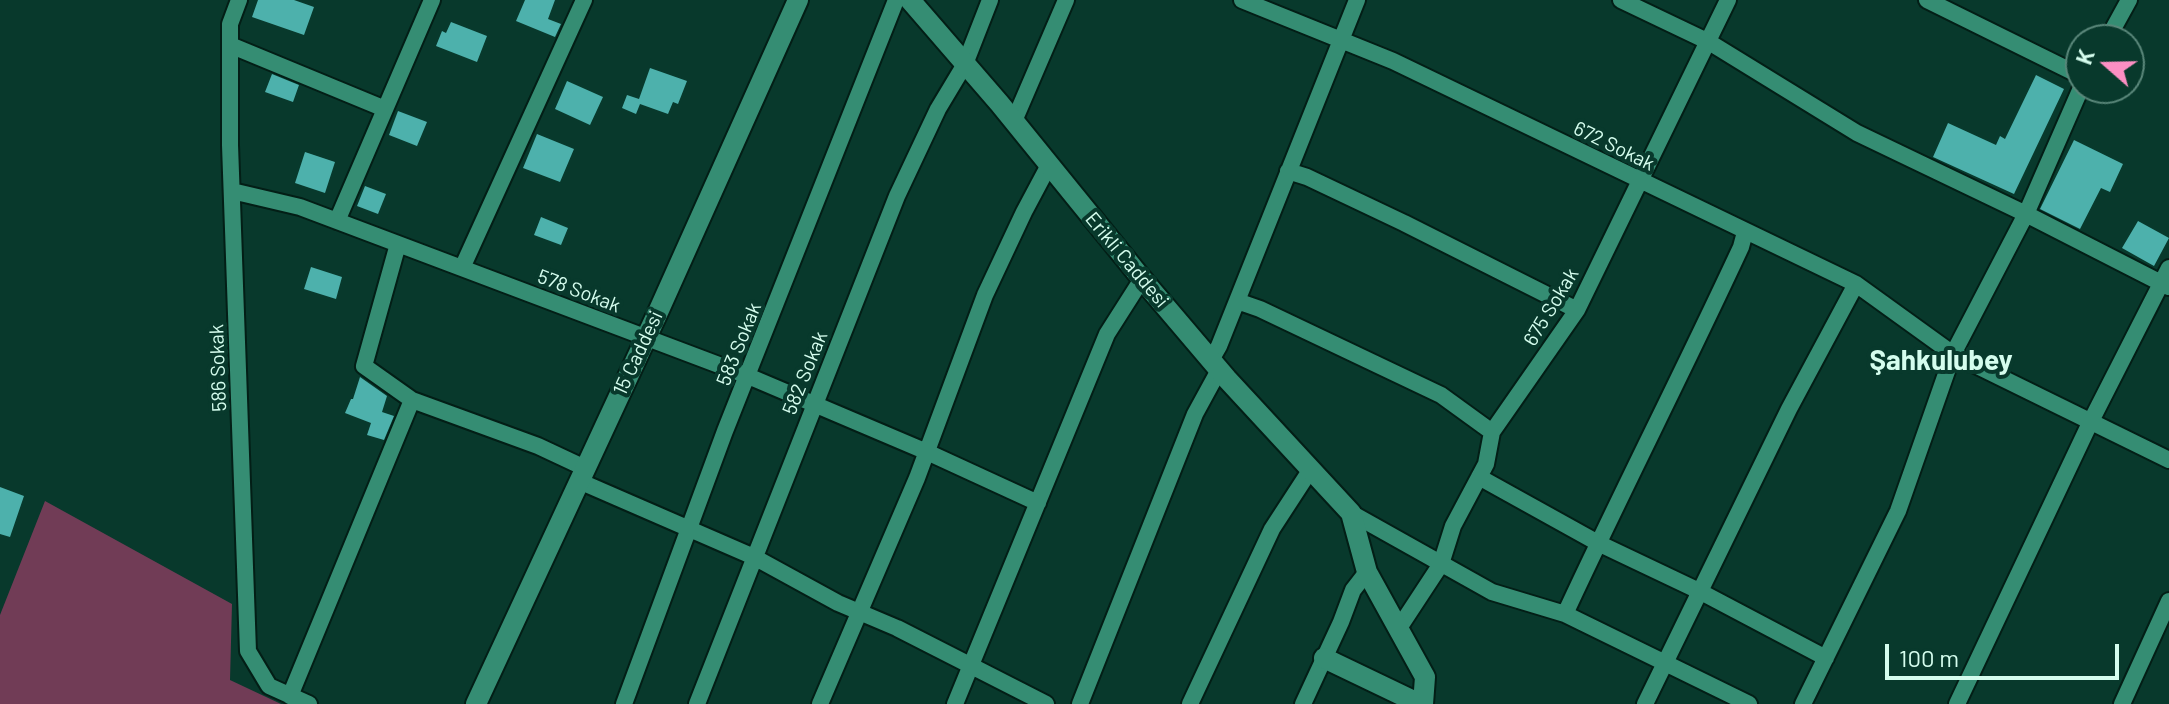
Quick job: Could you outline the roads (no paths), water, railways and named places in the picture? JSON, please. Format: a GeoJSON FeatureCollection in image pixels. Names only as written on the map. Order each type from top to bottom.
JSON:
{"type":"FeatureCollection","features":[{"type":"Feature","properties":{"kind":"street","name":"586 Sokak"},"geometry":{"type":"LineString","coordinates":[[239,0],[230,24],[232,191],[248,651],[269,686],[309,704]]}},
{"type":"Feature","properties":{"kind":"street"},"geometry":{"type":"LineString","coordinates":[[337,221],[432,0]]}},
{"type":"Feature","properties":{"kind":"street"},"geometry":{"type":"LineString","coordinates":[[462,268],[584,0]]}},
{"type":"Feature","properties":{"kind":"street","name":"15 Caddesi"},"geometry":{"type":"LineString","coordinates":[[476,704],[798,0]]}},
{"type":"Feature","properties":{"kind":"street","name":"583 Sokak"},"geometry":{"type":"LineString","coordinates":[[624,704],[748,376],[896,0]]}},
{"type":"Feature","properties":{"kind":"street","name":"Erikli Caddesi"},"geometry":{"type":"LineString","coordinates":[[910,0],[1215,365],[1351,513]]}},
{"type":"Feature","properties":{"kind":"street","name":"582 Sokak"},"geometry":{"type":"LineString","coordinates":[[697,704],[897,196],[938,109],[965,64],[990,0]]}},
{"type":"Feature","properties":{"kind":"street"},"geometry":{"type":"LineString","coordinates":[[1014,121],[1066,0]]}},
{"type":"Feature","properties":{"kind":"street","name":"672 Sokak"},"geometry":{"type":"LineString","coordinates":[[1242,0],[1393,61],[1856,284],[1953,354],[2169,460]]}},
{"type":"Feature","properties":{"kind":"street"},"geometry":{"type":"LineString","coordinates":[[1080,704],[1357,0]]}},
{"type":"Feature","properties":{"kind":"street"},"geometry":{"type":"LineString","coordinates":[[1621,0],[1709,42],[1857,133],[2167,280],[2090,423],[1957,704]]}},
{"type":"Feature","properties":{"kind":"street","name":"675 Sokak"},"geometry":{"type":"LineString","coordinates":[[1399,628],[1441,564],[1453,526],[1486,464],[1492,432],[1577,310],[1728,0]]}},
{"type":"Feature","properties":{"kind":"street"},"geometry":{"type":"LineString","coordinates":[[1927,0],[2065,68]]}},
{"type":"Feature","properties":{"kind":"street"},"geometry":{"type":"LineString","coordinates":[[2116,24],[2129,0]]}},
{"type":"Feature","properties":{"kind":"street"},"geometry":{"type":"LineString","coordinates":[[230,45],[385,109]]}},
{"type":"Feature","properties":{"kind":"street"},"geometry":{"type":"LineString","coordinates":[[1803,704],[1898,511],[1953,354],[2026,214],[2074,104]]}},
{"type":"Feature","properties":{"kind":"street"},"geometry":{"type":"LineString","coordinates":[[820,704],[927,452],[985,295],[1049,165]]}},
{"type":"Feature","properties":{"kind":"street"},"geometry":{"type":"LineString","coordinates":[[1288,171],[1404,223],[1577,310]]}},
{"type":"Feature","properties":{"kind":"street","name":"578 Sokak"},"geometry":{"type":"LineString","coordinates":[[232,191],[300,207],[748,376],[1038,503]]}},
{"type":"Feature","properties":{"kind":"street"},"geometry":{"type":"LineString","coordinates":[[1565,614],[1687,364],[1745,232]]}},
{"type":"Feature","properties":{"kind":"street"},"geometry":{"type":"LineString","coordinates":[[398,244],[364,366],[412,400],[538,446],[582,474],[1046,704]]}},
{"type":"Feature","properties":{"kind":"street"},"geometry":{"type":"LineString","coordinates":[[955,704],[1107,334],[1142,279]]}},
{"type":"Feature","properties":{"kind":"street"},"geometry":{"type":"LineString","coordinates":[[1645,704],[1789,409],[1856,284]]}},
{"type":"Feature","properties":{"kind":"street"},"geometry":{"type":"LineString","coordinates":[[1237,301],[1441,395],[1492,432]]}},
{"type":"Feature","properties":{"kind":"street"},"geometry":{"type":"LineString","coordinates":[[290,696],[412,400]]}},
{"type":"Feature","properties":{"kind":"street"},"geometry":{"type":"LineString","coordinates":[[1190,704],[1272,529],[1311,469]]}},
{"type":"Feature","properties":{"kind":"street"},"geometry":{"type":"LineString","coordinates":[[1479,477],[1598,543],[1699,591],[1826,658]]}},
{"type":"Feature","properties":{"kind":"street"},"geometry":{"type":"LineString","coordinates":[[1351,513],[1492,592],[1565,614],[1749,704]]}},
{"type":"Feature","properties":{"kind":"street"},"geometry":{"type":"LineString","coordinates":[[1324,658],[1422,704],[1425,677],[1367,572],[1351,513]]}},
{"type":"Feature","properties":{"kind":"street"},"geometry":{"type":"LineString","coordinates":[[1303,704],[1353,590],[1367,572]]}},
{"type":"Feature","properties":{"kind":"street"},"geometry":{"type":"LineString","coordinates":[[2122,704],[2169,601]]}},
{"type":"Feature","properties":{"kind":"district","name":"Şahkulubey"},"geometry":{"type":"Point","coordinates":[1941,361]}}]}
